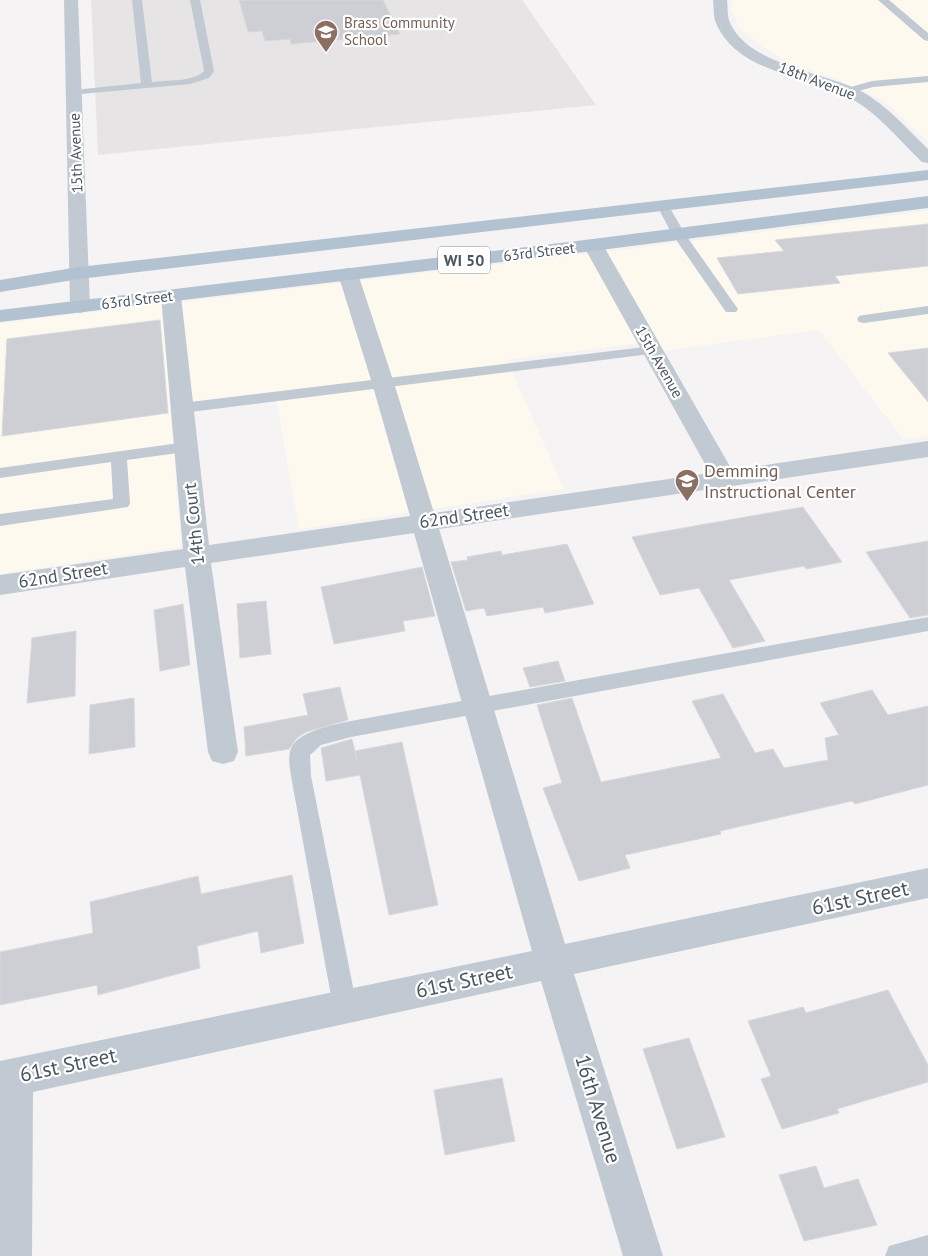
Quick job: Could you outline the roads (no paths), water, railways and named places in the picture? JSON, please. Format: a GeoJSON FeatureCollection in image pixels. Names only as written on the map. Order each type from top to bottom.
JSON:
{"type":"FeatureCollection","features":[{"type":"Feature","properties":{"kind":"main road","name":"63rd Street"},"geometry":{"type":"LineString","coordinates":[[0,286],[78,273],[928,174]]}},
{"type":"Feature","properties":{"kind":"main road","name":"63rd Street"},"geometry":{"type":"LineString","coordinates":[[0,316],[593,245],[928,202]]}},
{"type":"Feature","properties":{"kind":"street","name":"15th Avenue"},"geometry":{"type":"LineString","coordinates":[[71,0],[80,307]]}},
{"type":"Feature","properties":{"kind":"street","name":"18th Avenue"},"geometry":{"type":"LineString","coordinates":[[720,0],[718,12],[730,35],[743,46],[759,58],[776,66],[848,91],[869,104],[928,158]]}},
{"type":"Feature","properties":{"kind":"street","name":"15th Avenue"},"geometry":{"type":"LineString","coordinates":[[593,245],[725,478]]}},
{"type":"Feature","properties":{"kind":"street","name":"16th Avenue"},"geometry":{"type":"LineString","coordinates":[[348,274],[383,383],[422,522],[553,962],[643,1256]]}},
{"type":"Feature","properties":{"kind":"street","name":"14th Court"},"geometry":{"type":"LineString","coordinates":[[171,296],[197,555],[223,752]]}},
{"type":"Feature","properties":{"kind":"street","name":"62nd Street"},"geometry":{"type":"LineString","coordinates":[[0,585],[928,448]]}},
{"type":"Feature","properties":{"kind":"street","name":"61st Street"},"geometry":{"type":"LineString","coordinates":[[7,1078],[928,883]]}},
{"type":"Feature","properties":{"kind":"street"},"geometry":{"type":"LineString","coordinates":[[7,1078],[12,1256]]}},
{"type":"Feature","properties":{"kind":"lane"},"geometry":{"type":"LineString","coordinates":[[137,0],[147,85]]}},
{"type":"Feature","properties":{"kind":"lane"},"geometry":{"type":"LineString","coordinates":[[74,93],[190,80],[205,76],[209,70],[195,0]]}},
{"type":"Feature","properties":{"kind":"lane"},"geometry":{"type":"LineString","coordinates":[[882,0],[928,38]]}},
{"type":"Feature","properties":{"kind":"lane"},"geometry":{"type":"LineString","coordinates":[[848,91],[872,84],[928,79]]}},
{"type":"Feature","properties":{"kind":"lane"},"geometry":{"type":"LineString","coordinates":[[662,206],[731,309]]}},
{"type":"Feature","properties":{"kind":"lane"},"geometry":{"type":"LineString","coordinates":[[864,319],[928,310]]}},
{"type":"Feature","properties":{"kind":"lane"},"geometry":{"type":"LineString","coordinates":[[182,408],[653,350]]}},
{"type":"Feature","properties":{"kind":"lane"},"geometry":{"type":"LineString","coordinates":[[0,473],[186,447]]}},
{"type":"Feature","properties":{"kind":"lane"},"geometry":{"type":"LineString","coordinates":[[0,520],[122,503],[119,456]]}},
{"type":"Feature","properties":{"kind":"lane"},"geometry":{"type":"LineString","coordinates":[[345,1006],[301,776],[300,752],[315,738],[351,729],[928,624]]}},
{"type":"Feature","properties":{"kind":"lane"},"geometry":{"type":"LineString","coordinates":[[899,1256],[928,1249]]}},
{"type":"Feature","properties":{"kind":"place","name":"Brass Community School"},"geometry":{"type":"Point","coordinates":[326,53]}},
{"type":"Feature","properties":{"kind":"place","name":"Demming Instructional Center"},"geometry":{"type":"Point","coordinates":[687,502]}}]}
